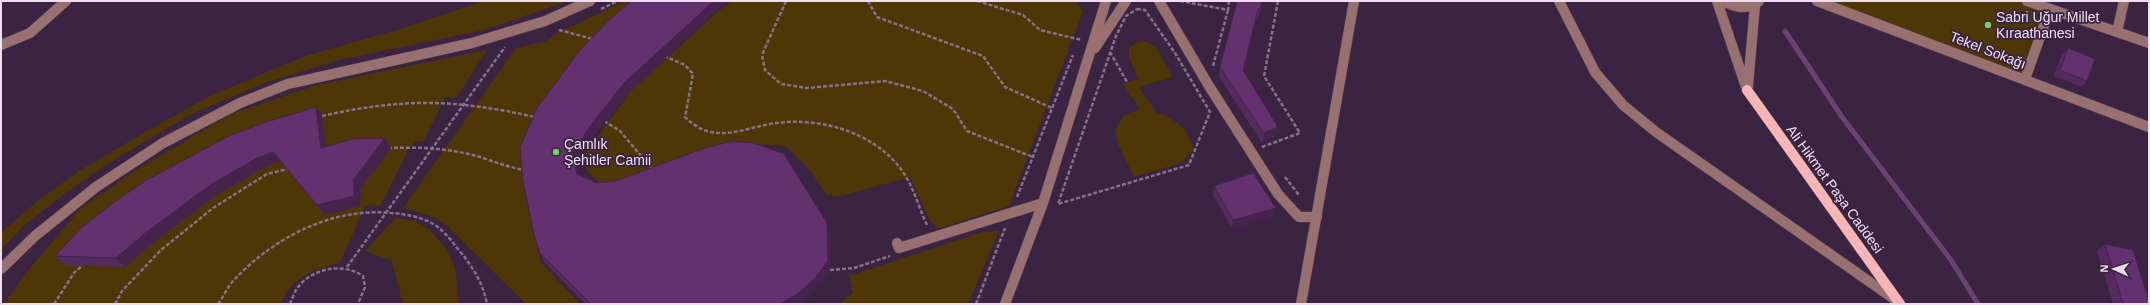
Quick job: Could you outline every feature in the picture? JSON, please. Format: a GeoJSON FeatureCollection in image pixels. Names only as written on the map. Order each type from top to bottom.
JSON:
{"type":"FeatureCollection","features":[{"type":"Feature","properties":{"kind":"main road","name":"Ali Hikmet Paşa Caddesi"},"geometry":{"type":"LineString","coordinates":[[1747,90],[1900,304]]}},
{"type":"Feature","properties":{"kind":"street"},"geometry":{"type":"LineString","coordinates":[[1,45],[30,33],[66,1]]}},
{"type":"Feature","properties":{"kind":"street"},"geometry":{"type":"LineString","coordinates":[[1,269],[35,236],[96,187],[163,143],[240,104],[288,84],[472,43],[545,21],[590,1]]}},
{"type":"Feature","properties":{"kind":"street"},"geometry":{"type":"LineString","coordinates":[[1005,304],[1043,203],[1106,1]]}},
{"type":"Feature","properties":{"kind":"street"},"geometry":{"type":"LineString","coordinates":[[1090,55],[1126,1]]}},
{"type":"Feature","properties":{"kind":"street"},"geometry":{"type":"LineString","coordinates":[[1159,1],[1209,86],[1278,194],[1299,216],[1317,217]]}},
{"type":"Feature","properties":{"kind":"street"},"geometry":{"type":"LineString","coordinates":[[1301,304],[1354,1]]}},
{"type":"Feature","properties":{"kind":"street"},"geometry":{"type":"LineString","coordinates":[[1559,1],[1595,72],[1623,105],[1656,132],[1900,304]]}},
{"type":"Feature","properties":{"kind":"street"},"geometry":{"type":"LineString","coordinates":[[1717,1],[1747,90]]}},
{"type":"Feature","properties":{"kind":"street"},"geometry":{"type":"LineString","coordinates":[[1723,1],[1742,7],[1757,3],[1747,90]]}},
{"type":"Feature","properties":{"kind":"street","name":"Tekel Sokağı"},"geometry":{"type":"LineString","coordinates":[[1817,1],[2149,127]]}},
{"type":"Feature","properties":{"kind":"street"},"geometry":{"type":"LineString","coordinates":[[2027,1],[2044,5],[2149,43]]}},
{"type":"Feature","properties":{"kind":"street"},"geometry":{"type":"LineString","coordinates":[[2117,32],[2124,1]]}},
{"type":"Feature","properties":{"kind":"street"},"geometry":{"type":"LineString","coordinates":[[2025,79],[2044,5]]}},
{"type":"Feature","properties":{"kind":"street"},"geometry":{"type":"LineString","coordinates":[[897,248],[1043,203]]}},
{"type":"Feature","properties":{"kind":"path"},"geometry":{"type":"LineString","coordinates":[[786,1],[762,55],[765,70],[781,84],[807,88],[885,81],[923,92],[953,109],[968,131],[1033,157]]}},
{"type":"Feature","properties":{"kind":"path"},"geometry":{"type":"LineString","coordinates":[[868,1],[877,17],[983,56],[1005,86],[1052,108]]}},
{"type":"Feature","properties":{"kind":"path"},"geometry":{"type":"LineString","coordinates":[[977,1],[1023,15],[1040,30],[1080,39]]}},
{"type":"Feature","properties":{"kind":"path"},"geometry":{"type":"LineString","coordinates":[[1180,1],[1228,10]]}},
{"type":"Feature","properties":{"kind":"path"},"geometry":{"type":"LineString","coordinates":[[1215,72],[1213,65],[1230,1]]}},
{"type":"Feature","properties":{"kind":"path"},"geometry":{"type":"LineString","coordinates":[[1261,148],[1300,133],[1264,76],[1278,1]]}},
{"type":"Feature","properties":{"kind":"path"},"geometry":{"type":"LineString","coordinates":[[1137,9],[1145,10],[1175,53],[1210,112],[1189,165],[1058,204],[1116,36],[1126,16],[1137,9]]}},
{"type":"Feature","properties":{"kind":"path"},"geometry":{"type":"LineString","coordinates":[[556,29],[600,40]]}},
{"type":"Feature","properties":{"kind":"path"},"geometry":{"type":"LineString","coordinates":[[1077,46],[1084,34]]}},
{"type":"Feature","properties":{"kind":"path"},"geometry":{"type":"LineString","coordinates":[[346,267],[510,41]]}},
{"type":"Feature","properties":{"kind":"path"},"geometry":{"type":"LineString","coordinates":[[976,304],[1074,53]]}},
{"type":"Feature","properties":{"kind":"path"},"geometry":{"type":"LineString","coordinates":[[659,55],[684,65],[693,74],[691,91],[685,104],[685,117],[693,124],[708,132],[740,130],[778,123],[827,125],[846,130],[884,150],[903,171],[930,229]]}},
{"type":"Feature","properties":{"kind":"path"},"geometry":{"type":"LineString","coordinates":[[322,116],[387,103],[417,101],[464,104],[540,118]]}},
{"type":"Feature","properties":{"kind":"path"},"geometry":{"type":"LineString","coordinates":[[598,121],[606,121],[620,132],[653,171]]}},
{"type":"Feature","properties":{"kind":"path"},"geometry":{"type":"LineString","coordinates":[[1257,142],[1266,153]]}},
{"type":"Feature","properties":{"kind":"path"},"geometry":{"type":"LineString","coordinates":[[383,148],[432,148],[479,157],[502,166],[526,170]]}},
{"type":"Feature","properties":{"kind":"path"},"geometry":{"type":"LineString","coordinates":[[115,304],[122,291],[161,250],[213,208],[267,174],[294,167]]}},
{"type":"Feature","properties":{"kind":"path"},"geometry":{"type":"LineString","coordinates":[[1284,175],[1302,199]]}},
{"type":"Feature","properties":{"kind":"path"},"geometry":{"type":"LineString","coordinates":[[218,304],[234,280],[255,260],[284,240],[310,226],[357,212],[386,212],[414,217],[433,224],[452,241],[478,272],[487,304]]}},
{"type":"Feature","properties":{"kind":"path"},"geometry":{"type":"LineString","coordinates":[[830,270],[854,268],[897,248]]}},
{"type":"Feature","properties":{"kind":"path"},"geometry":{"type":"LineString","coordinates":[[54,304],[74,273],[83,265]]}},
{"type":"Feature","properties":{"kind":"path"},"geometry":{"type":"LineString","coordinates":[[290,304],[296,290],[315,274],[327,269],[346,267],[359,271],[364,277],[366,286],[358,304]]}},
{"type":"Feature","properties":{"kind":"shaded area"},"geometry":{"type":"Polygon","coordinates":[[[484,1],[568,1],[484,30],[339,60],[264,83],[189,115],[106,165],[67,192],[23,226],[1,250],[1,233],[35,203],[79,171],[210,96],[305,56],[400,29],[484,1]]]}},
{"type":"Feature","properties":{"kind":"shaded area"},"geometry":{"type":"Polygon","coordinates":[[[625,1],[642,1],[522,173],[532,228],[541,262],[580,304],[526,304],[445,224],[432,216],[403,208],[516,48],[546,41],[554,35],[625,1]]]}},
{"type":"Feature","properties":{"kind":"shaded area"},"geometry":{"type":"Polygon","coordinates":[[[732,1],[1075,1],[1083,11],[1009,206],[937,229],[928,217],[910,177],[837,197],[827,195],[809,169],[787,147],[776,145],[749,144],[602,185],[589,173],[581,159],[630,92],[716,13],[732,1]]]}},
{"type":"Feature","properties":{"kind":"shaded area"},"geometry":{"type":"Polygon","coordinates":[[[1825,1],[2027,1],[2050,9],[2025,79],[1825,1]]]}},
{"type":"Feature","properties":{"kind":"shaded area"},"geometry":{"type":"Polygon","coordinates":[[[1142,40],[1155,46],[1173,77],[1138,87],[1157,113],[1169,117],[1185,129],[1194,149],[1181,163],[1134,177],[1118,144],[1115,131],[1123,116],[1140,109],[1123,84],[1138,79],[1129,57],[1129,47],[1142,40]]]}},
{"type":"Feature","properties":{"kind":"shaded area"},"geometry":{"type":"Polygon","coordinates":[[[487,50],[456,98],[445,97],[424,141],[416,141],[408,150],[381,205],[365,206],[340,263],[321,268],[304,276],[291,287],[281,304],[4,304],[26,273],[80,209],[136,170],[231,114],[317,85],[487,50]]]}},
{"type":"Feature","properties":{"kind":"shaded area"},"geometry":{"type":"Polygon","coordinates":[[[395,218],[416,221],[429,229],[445,247],[455,267],[459,304],[403,304],[392,261],[365,251],[395,218]]]}},
{"type":"Feature","properties":{"kind":"shaded area"},"geometry":{"type":"Polygon","coordinates":[[[999,231],[968,304],[840,304],[853,293],[849,276],[982,232],[999,231]]]}},
{"type":"Feature","properties":{"kind":"building","name":"Çamlık Şehitler Camii"},"geometry":{"type":"Polygon","coordinates":[[[631,1],[714,1],[625,82],[590,126],[572,154],[577,174],[597,183],[616,181],[705,148],[733,141],[753,143],[784,154],[827,223],[828,261],[815,278],[799,293],[780,304],[591,304],[540,253],[534,235],[523,181],[520,147],[537,108],[580,50],[609,20],[631,1]]]}},
{"type":"Feature","properties":{"kind":"building"},"geometry":{"type":"Polygon","coordinates":[[[1237,1],[1262,1],[1260,9],[1258,9],[1243,70],[1278,127],[1264,133],[1220,67],[1237,1]]]}},
{"type":"Feature","properties":{"kind":"building"},"geometry":{"type":"Polygon","coordinates":[[[2068,48],[2095,59],[2087,81],[2060,70],[2068,48]]]}},
{"type":"Feature","properties":{"kind":"building"},"geometry":{"type":"Polygon","coordinates":[[[316,107],[321,148],[353,139],[385,138],[354,179],[354,196],[317,205],[273,152],[257,158],[210,185],[144,234],[116,258],[55,256],[81,228],[113,203],[145,181],[229,136],[263,123],[316,107]]]}},
{"type":"Feature","properties":{"kind":"building"},"geometry":{"type":"Polygon","coordinates":[[[1253,173],[1276,208],[1233,220],[1214,186],[1253,173]]]}},
{"type":"Feature","properties":{"kind":"building"},"geometry":{"type":"Polygon","coordinates":[[[2105,244],[2133,250],[2149,304],[2123,304],[2105,244]]]}},
{"type":"Feature","properties":{"kind":"waterway"},"geometry":{"type":"LineString","coordinates":[[1785,31],[1842,117],[1951,260],[1978,304]]}},
{"type":"Feature","properties":{"kind":"place","name":"Sabri Uğur Millet Kıraathanesi"},"geometry":{"type":"Point","coordinates":[1988,25]}},
{"type":"Feature","properties":{"kind":"place","name":"Çamlık Şehitler Camii"},"geometry":{"type":"Point","coordinates":[556,152]}}]}
